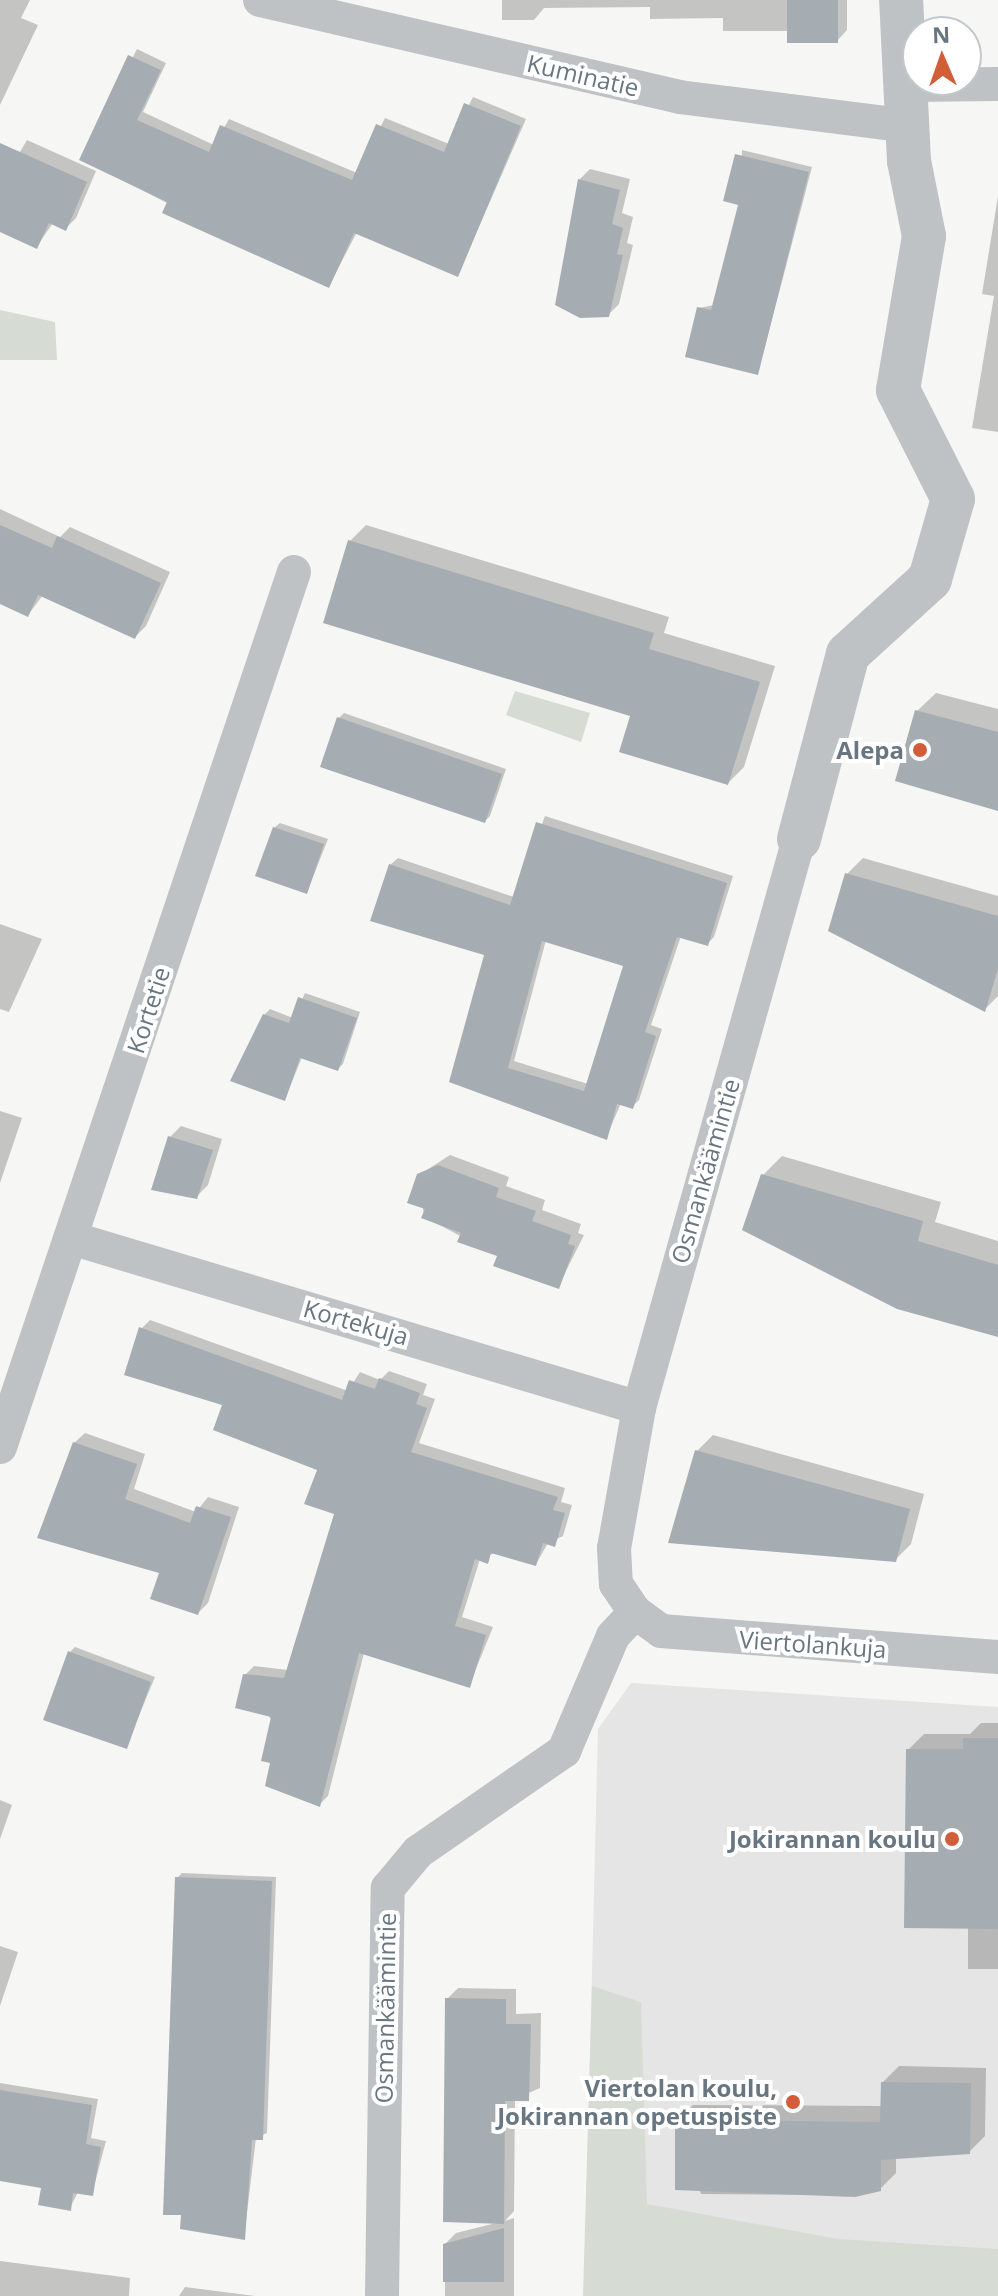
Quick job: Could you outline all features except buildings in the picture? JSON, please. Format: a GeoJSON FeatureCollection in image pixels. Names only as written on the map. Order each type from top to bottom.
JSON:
{"type":"FeatureCollection","features":[{"type":"Feature","properties":{"kind":"street","name":"Kuminatie"},"geometry":{"type":"LineString","coordinates":[[260,0],[679,97],[909,106],[998,84]]}},
{"type":"Feature","properties":{"kind":"street","name":"Osmankäämintie"},"geometry":{"type":"LineString","coordinates":[[382,2296],[388,1888],[418,1852],[564,1751],[613,1636],[635,1612],[616,1584],[614,1548],[639,1408],[848,654],[930,579],[953,499],[898,390],[924,236],[901,0]]}},
{"type":"Feature","properties":{"kind":"street","name":"Kortetie"},"geometry":{"type":"LineString","coordinates":[[0,1447],[294,572]]}},
{"type":"Feature","properties":{"kind":"street","name":"Kortekuja"},"geometry":{"type":"LineString","coordinates":[[71,1238],[639,1408]]}},
{"type":"Feature","properties":{"kind":"street","name":"Viertolankuja"},"geometry":{"type":"LineString","coordinates":[[635,1612],[661,1631],[683,1634],[998,1657]]}},
{"type":"Feature","properties":{"kind":"shaded area"},"geometry":{"type":"Polygon","coordinates":[[[0,310],[55,322],[57,360],[0,360],[0,310]]]}},
{"type":"Feature","properties":{"kind":"shaded area"},"geometry":{"type":"Polygon","coordinates":[[[515,691],[590,713],[581,742],[506,715],[515,691]]]}},
{"type":"Feature","properties":{"kind":"shaded area","name":"Viertolan koulu, Jokirannan opetuspiste"},"geometry":{"type":"Polygon","coordinates":[[[631,1683],[998,1707],[998,2296],[586,2218],[598,1729],[631,1683]]]}},
{"type":"Feature","properties":{"kind":"shaded area"},"geometry":{"type":"Polygon","coordinates":[[[592,1986],[641,2002],[647,2204],[838,2239],[998,2249],[998,2296],[583,2296],[592,1986]]]}},
{"type":"Feature","properties":{"kind":"place","name":"Alepa"},"geometry":{"type":"Point","coordinates":[920,750]}},
{"type":"Feature","properties":{"kind":"place","name":"Jokirannan koulu"},"geometry":{"type":"Point","coordinates":[952,1839]}},
{"type":"Feature","properties":{"kind":"place","name":"Viertolan koulu, Jokirannan opetuspiste"},"geometry":{"type":"Point","coordinates":[793,2102]}}]}
